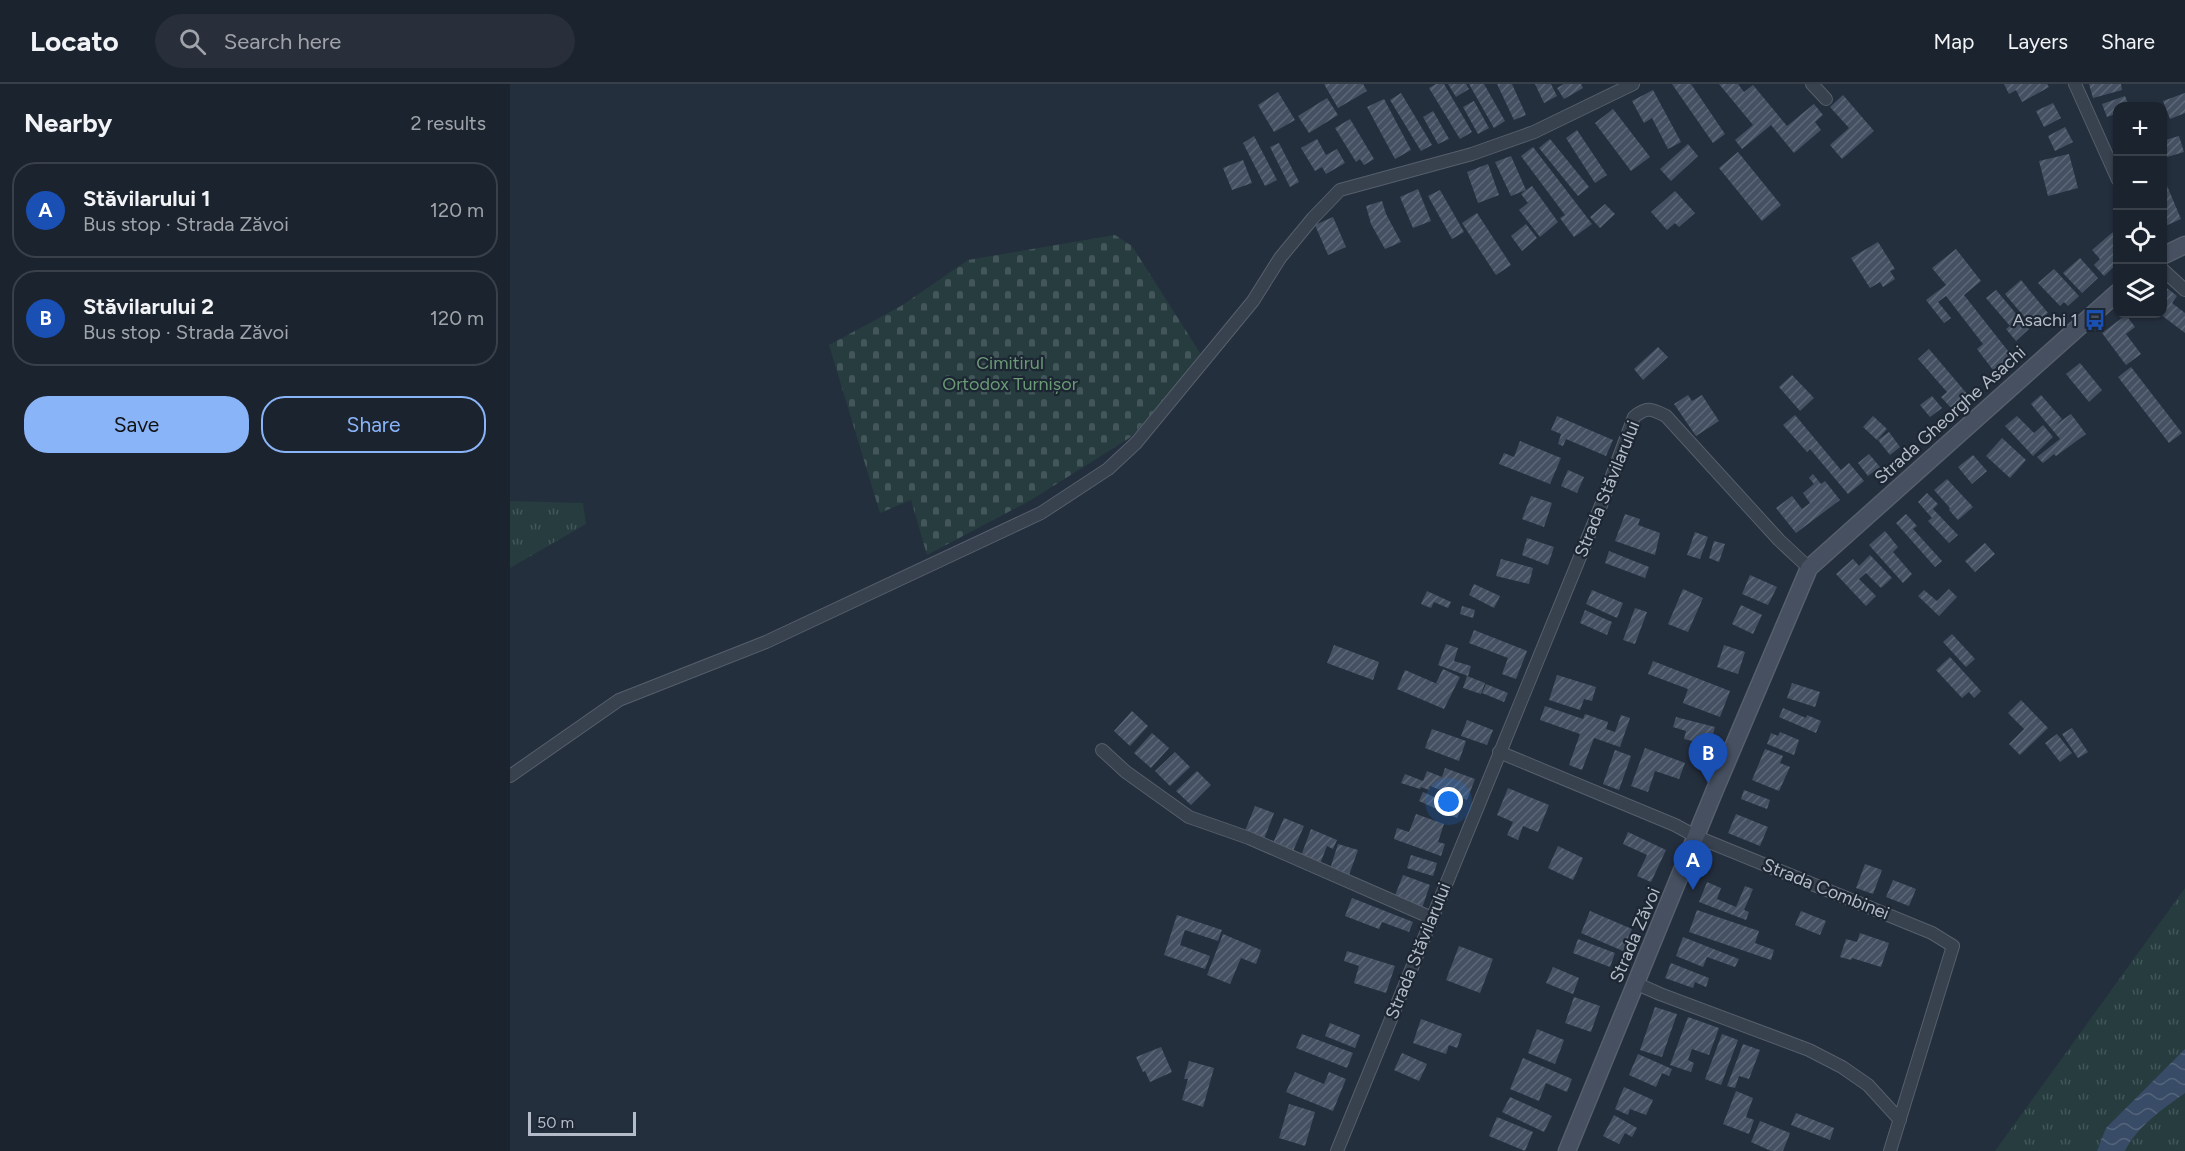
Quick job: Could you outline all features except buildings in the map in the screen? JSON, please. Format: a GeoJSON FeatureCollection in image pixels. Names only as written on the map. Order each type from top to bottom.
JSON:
{"type":"FeatureCollection","features":[{"type":"Feature","properties":{"kind":"street"},"geometry":{"type":"LineString","coordinates":[[510,776],[620,700],[678,675],[766,642],[1041,513],[1108,469],[1136,443],[1253,301],[1287,250],[1340,190],[1472,154],[1523,136],[1634,84]]}},
{"type":"Feature","properties":{"kind":"street"},"geometry":{"type":"LineString","coordinates":[[1812,84],[1826,99]]}},
{"type":"Feature","properties":{"kind":"street"},"geometry":{"type":"LineString","coordinates":[[2074,84],[2113,169]]}},
{"type":"Feature","properties":{"kind":"street"},"geometry":{"type":"LineString","coordinates":[[2167,254],[2185,245]]}},
{"type":"Feature","properties":{"kind":"street"},"geometry":{"type":"LineString","coordinates":[[2167,273],[2185,290]]}},
{"type":"Feature","properties":{"kind":"street","name":"Strada Gheorghe Asachi"},"geometry":{"type":"LineString","coordinates":[[1809,568],[2113,296]]}},
{"type":"Feature","properties":{"kind":"street","name":"Strada Stăvilarului"},"geometry":{"type":"LineString","coordinates":[[1337,1151],[1600,508],[1634,417],[1642,410],[1653,410],[1666,416],[1779,540],[1809,568]]}},
{"type":"Feature","properties":{"kind":"street","name":"Strada Zăvoi"},"geometry":{"type":"LineString","coordinates":[[1567,1151],[1809,568]]}},
{"type":"Feature","properties":{"kind":"street"},"geometry":{"type":"LineString","coordinates":[[1102,750],[1125,772],[1189,817],[1249,838],[1432,918]]}},
{"type":"Feature","properties":{"kind":"street"},"geometry":{"type":"LineString","coordinates":[[1499,752],[1675,825],[1697,837]]}},
{"type":"Feature","properties":{"kind":"street","name":"Strada Combinei"},"geometry":{"type":"LineString","coordinates":[[1697,837],[1932,933],[1953,946],[1900,1120]]}},
{"type":"Feature","properties":{"kind":"street"},"geometry":{"type":"LineString","coordinates":[[1635,983],[1809,1050],[1842,1067],[1868,1085],[1900,1120],[1890,1151]]}},
{"type":"Feature","properties":{"kind":"green space","name":"Cimitirul Ortodox Turnișor"},"geometry":{"type":"Polygon","coordinates":[[[1115,235],[1132,246],[1202,356],[1131,437],[1031,500],[927,555],[911,500],[880,513],[829,345],[901,306],[968,260],[1115,235]]]}},
{"type":"Feature","properties":{"kind":"green space"},"geometry":{"type":"Polygon","coordinates":[[[510,501],[583,503],[586,524],[510,568],[510,501]]]}},
{"type":"Feature","properties":{"kind":"green space"},"geometry":{"type":"Polygon","coordinates":[[[2185,888],[2185,1151],[1995,1151],[2185,888]]]}},
{"type":"Feature","properties":{"kind":"water"},"geometry":{"type":"Polygon","coordinates":[[[2185,1049],[2185,1093],[2143,1126],[2125,1151],[2097,1151],[2106,1128],[2185,1049]]]}},
{"type":"Feature","properties":{"kind":"place","name":"Asachi 1"},"geometry":{"type":"Point","coordinates":[2095,320]}},
{"type":"Feature","properties":{"kind":"place","name":"Stăvilarului 2"},"geometry":{"type":"Point","coordinates":[1708,783]}},
{"type":"Feature","properties":{"kind":"place","name":"Stăvilarului 1"},"geometry":{"type":"Point","coordinates":[1693,890]}}]}
